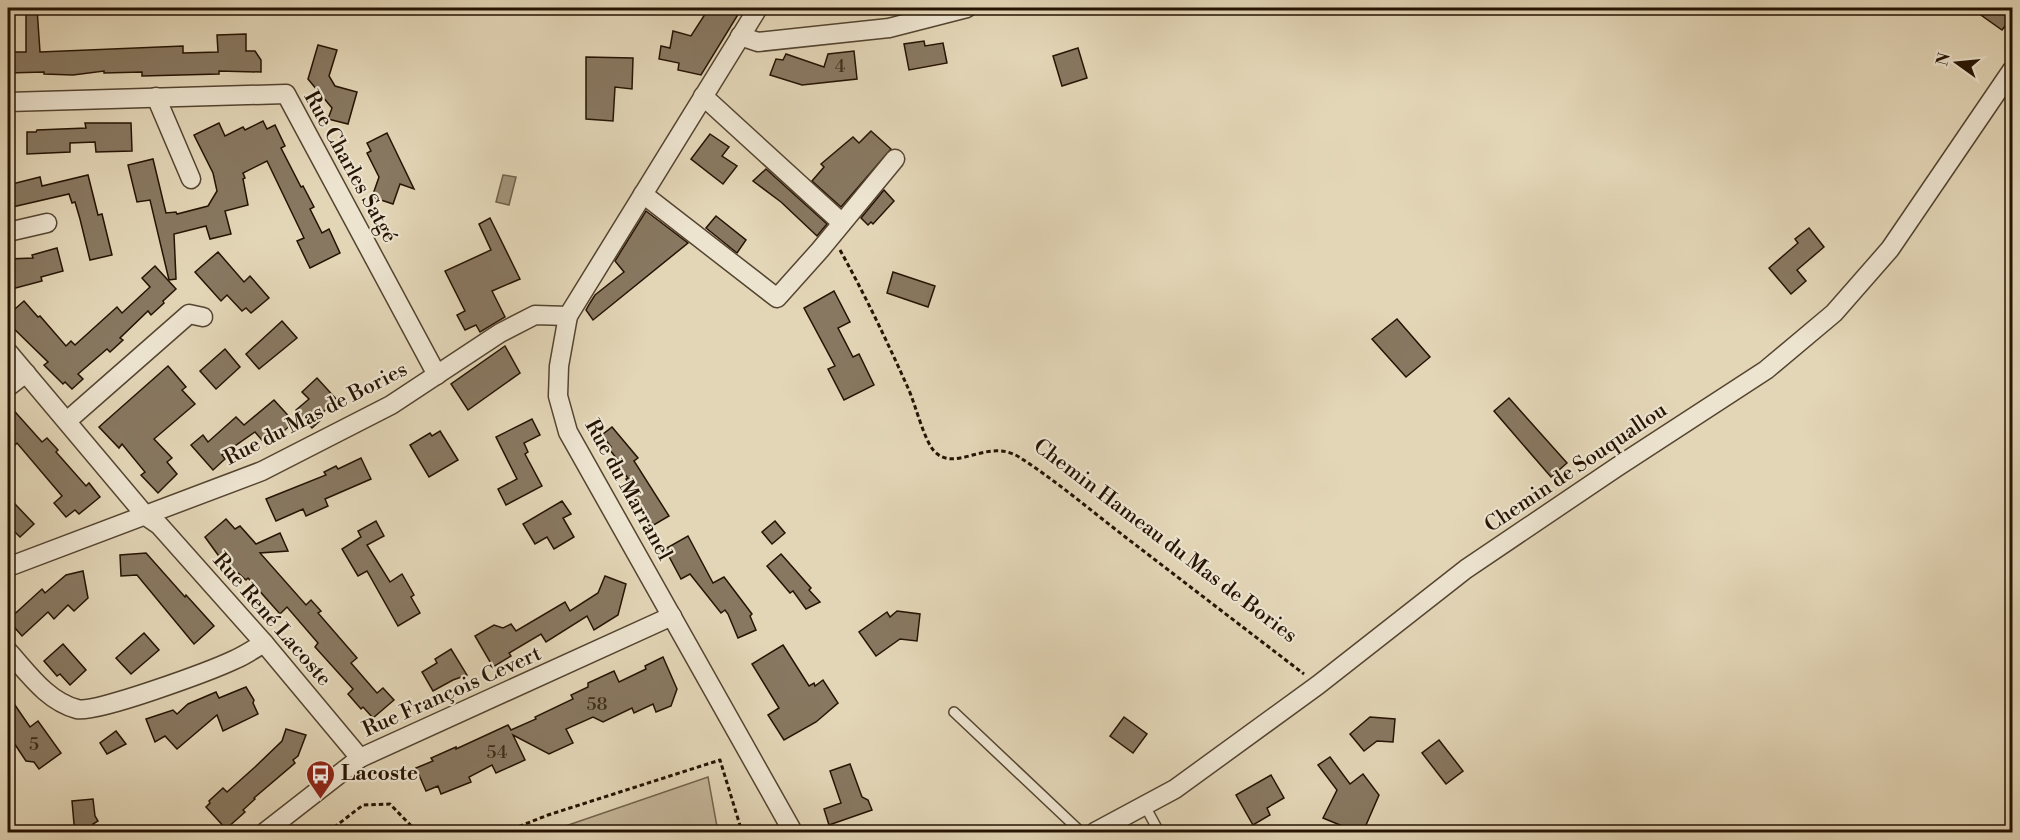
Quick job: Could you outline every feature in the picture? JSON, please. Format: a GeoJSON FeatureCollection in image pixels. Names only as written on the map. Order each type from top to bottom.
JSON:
{"type":"FeatureCollection","features":[{"type":"Feature","properties":{"kind":"street","name":"Rue du Marranel"},"geometry":{"type":"LineString","coordinates":[[758,8],[568,316],[559,366],[558,396],[568,432],[793,832]]}},
{"type":"Feature","properties":{"kind":"street"},"geometry":{"type":"LineString","coordinates":[[740,36],[758,42],[889,28],[967,8]]}},
{"type":"Feature","properties":{"kind":"street","name":"Chemin de Souquallou"},"geometry":{"type":"LineString","coordinates":[[1095,832],[1175,789],[1318,685],[1466,569],[1766,370],[1834,313],[1890,249],[2013,70]]}},
{"type":"Feature","properties":{"kind":"street","name":"Rue Charles Satgé"},"geometry":{"type":"LineString","coordinates":[[8,102],[286,94],[437,375]]}},
{"type":"Feature","properties":{"kind":"street"},"geometry":{"type":"LineString","coordinates":[[703,96],[837,229]]}},
{"type":"Feature","properties":{"kind":"street"},"geometry":{"type":"LineString","coordinates":[[156,97],[192,179]]}},
{"type":"Feature","properties":{"kind":"street"},"geometry":{"type":"LineString","coordinates":[[643,194],[777,298],[894,159]]}},
{"type":"Feature","properties":{"kind":"street"},"geometry":{"type":"LineString","coordinates":[[8,232],[47,224]]}},
{"type":"Feature","properties":{"kind":"street"},"geometry":{"type":"LineString","coordinates":[[67,421],[189,314],[203,317]]}},
{"type":"Feature","properties":{"kind":"street","name":"Rue du Mas de Bories"},"geometry":{"type":"LineString","coordinates":[[8,567],[262,471],[391,405],[500,333],[535,315],[568,316]]}},
{"type":"Feature","properties":{"kind":"street"},"geometry":{"type":"LineString","coordinates":[[8,351],[146,516]]}},
{"type":"Feature","properties":{"kind":"street"},"geometry":{"type":"LineString","coordinates":[[8,387],[26,373]]}},
{"type":"Feature","properties":{"kind":"street","name":"Rue René Lacoste"},"geometry":{"type":"LineString","coordinates":[[146,516],[159,525],[264,643],[360,758]]}},
{"type":"Feature","properties":{"kind":"street","name":"Rue François Cevert"},"geometry":{"type":"LineString","coordinates":[[265,832],[360,758],[672,616]]}},
{"type":"Feature","properties":{"kind":"street"},"geometry":{"type":"LineString","coordinates":[[8,651],[41,688],[59,702],[80,710],[110,705],[215,667],[236,659],[264,643]]}},
{"type":"Feature","properties":{"kind":"lane"},"geometry":{"type":"LineString","coordinates":[[954,712],[1081,832]]}},
{"type":"Feature","properties":{"kind":"lane"},"geometry":{"type":"LineString","coordinates":[[1145,806],[1160,832]]}},
{"type":"Feature","properties":{"kind":"path","name":"Chemin Hameau du Mas de Bories"},"geometry":{"type":"LineString","coordinates":[[837,229],[909,390],[932,449],[941,458],[955,460],[990,450],[1006,450],[1018,457],[1318,685]]}},
{"type":"Feature","properties":{"kind":"path"},"geometry":{"type":"LineString","coordinates":[[505,832],[548,815],[720,760],[742,832]]}},
{"type":"Feature","properties":{"kind":"path"},"geometry":{"type":"LineString","coordinates":[[328,832],[363,805],[390,804],[417,832]]}},
{"type":"Feature","properties":{"kind":"shaded area"},"geometry":{"type":"Polygon","coordinates":[[[503,175],[516,177],[509,205],[496,202],[503,175]]]}},
{"type":"Feature","properties":{"kind":"shaded area"},"geometry":{"type":"Polygon","coordinates":[[[708,777],[718,832],[548,832],[708,777]]]}},
{"type":"Feature","properties":{"kind":"building"},"geometry":{"type":"Polygon","coordinates":[[[26,8],[37,8],[40,52],[183,46],[183,53],[218,52],[217,35],[246,34],[246,51],[255,51],[261,60],[261,72],[219,71],[219,74],[142,76],[142,72],[104,73],[104,71],[73,75],[44,74],[44,72],[8,73],[8,52],[26,52],[26,8]]]}},
{"type":"Feature","properties":{"kind":"building"},"geometry":{"type":"Polygon","coordinates":[[[709,8],[742,8],[701,75],[678,70],[679,63],[659,59],[661,46],[670,48],[673,31],[691,36],[709,8]]]}},
{"type":"Feature","properties":{"kind":"building"},"geometry":{"type":"Polygon","coordinates":[[[1971,8],[2006,8],[2013,12],[2013,16],[2002,30],[1971,8]]]}},
{"type":"Feature","properties":{"kind":"building"},"geometry":{"type":"Polygon","coordinates":[[[924,41],[925,46],[943,43],[947,63],[909,70],[904,44],[924,41]]]}},
{"type":"Feature","properties":{"kind":"building"},"geometry":{"type":"Polygon","coordinates":[[[318,45],[337,50],[329,76],[335,86],[357,92],[348,124],[328,119],[332,108],[308,79],[318,45]]]}},
{"type":"Feature","properties":{"kind":"building"},"geometry":{"type":"Polygon","coordinates":[[[1078,48],[1087,78],[1062,86],[1053,56],[1078,48]]]}},
{"type":"Feature","properties":{"kind":"building"},"geometry":{"type":"Polygon","coordinates":[[[854,51],[857,79],[802,85],[770,75],[776,59],[783,60],[786,54],[824,67],[828,54],[854,51]]]}},
{"type":"Feature","properties":{"kind":"building"},"geometry":{"type":"Polygon","coordinates":[[[586,57],[633,58],[632,89],[615,87],[613,121],[586,119],[586,57]]]}},
{"type":"Feature","properties":{"kind":"building"},"geometry":{"type":"Polygon","coordinates":[[[263,121],[267,129],[275,125],[285,146],[281,148],[314,207],[310,209],[322,233],[329,229],[340,253],[310,268],[297,241],[304,238],[267,161],[243,173],[248,205],[225,211],[231,234],[210,239],[206,226],[174,234],[176,279],[169,280],[150,200],[137,202],[128,165],[153,159],[166,213],[176,212],[177,214],[208,206],[217,191],[213,173],[194,135],[219,123],[225,136],[263,121]]]}},
{"type":"Feature","properties":{"kind":"building"},"geometry":{"type":"Polygon","coordinates":[[[85,123],[131,123],[132,151],[96,152],[95,142],[70,143],[70,152],[27,154],[27,132],[86,128],[85,123]]]}},
{"type":"Feature","properties":{"kind":"building"},"geometry":{"type":"Polygon","coordinates":[[[871,131],[891,149],[841,207],[812,181],[824,167],[821,164],[853,137],[859,143],[871,131]]]}},
{"type":"Feature","properties":{"kind":"building"},"geometry":{"type":"Polygon","coordinates":[[[387,133],[414,189],[400,184],[393,204],[372,197],[379,177],[367,153],[371,151],[367,143],[387,133]]]}},
{"type":"Feature","properties":{"kind":"building"},"geometry":{"type":"Polygon","coordinates":[[[710,134],[729,147],[722,156],[737,166],[723,184],[691,159],[710,134]]]}},
{"type":"Feature","properties":{"kind":"building"},"geometry":{"type":"Polygon","coordinates":[[[766,169],[827,224],[817,236],[781,202],[753,181],[766,169]]]}},
{"type":"Feature","properties":{"kind":"building"},"geometry":{"type":"Polygon","coordinates":[[[88,175],[98,215],[102,214],[112,255],[90,260],[75,202],[72,203],[69,194],[8,208],[8,185],[40,177],[42,186],[88,175]]]}},
{"type":"Feature","properties":{"kind":"building"},"geometry":{"type":"Polygon","coordinates":[[[884,190],[894,201],[873,224],[871,222],[868,225],[861,218],[884,190]]]}},
{"type":"Feature","properties":{"kind":"building"},"geometry":{"type":"Polygon","coordinates":[[[646,211],[688,243],[593,320],[586,310],[595,295],[624,272],[615,261],[646,211]]]}},
{"type":"Feature","properties":{"kind":"building"},"geometry":{"type":"Polygon","coordinates":[[[716,216],[746,240],[737,253],[706,228],[716,216]]]}},
{"type":"Feature","properties":{"kind":"building"},"geometry":{"type":"Polygon","coordinates":[[[490,218],[520,279],[492,291],[505,317],[480,332],[476,325],[465,330],[457,315],[465,311],[445,271],[491,250],[479,224],[490,218]]]}},
{"type":"Feature","properties":{"kind":"building"},"geometry":{"type":"Polygon","coordinates":[[[1809,228],[1824,247],[1797,270],[1806,281],[1791,294],[1769,268],[1798,243],[1795,239],[1809,228]]]}},
{"type":"Feature","properties":{"kind":"building"},"geometry":{"type":"Polygon","coordinates":[[[57,248],[63,271],[41,277],[42,281],[8,290],[8,259],[33,258],[32,255],[57,248]]]}},
{"type":"Feature","properties":{"kind":"building"},"geometry":{"type":"Polygon","coordinates":[[[218,252],[244,282],[250,276],[269,298],[251,313],[246,308],[242,311],[227,295],[221,301],[195,272],[218,252]]]}},
{"type":"Feature","properties":{"kind":"building"},"geometry":{"type":"Polygon","coordinates":[[[155,266],[176,289],[151,315],[148,311],[120,338],[123,340],[110,352],[107,349],[78,374],[83,379],[72,389],[65,382],[63,384],[44,365],[48,362],[8,323],[8,315],[24,301],[66,346],[71,341],[75,345],[117,307],[122,313],[150,287],[142,278],[155,266]]]}},
{"type":"Feature","properties":{"kind":"building"},"geometry":{"type":"Polygon","coordinates":[[[893,272],[935,286],[928,307],[887,293],[893,272]]]}},
{"type":"Feature","properties":{"kind":"building"},"geometry":{"type":"Polygon","coordinates":[[[834,291],[850,322],[838,328],[853,357],[859,354],[874,385],[844,400],[828,369],[835,366],[804,308],[834,291]]]}},
{"type":"Feature","properties":{"kind":"building"},"geometry":{"type":"Polygon","coordinates":[[[1397,319],[1430,357],[1406,377],[1372,339],[1397,319]]]}},
{"type":"Feature","properties":{"kind":"building"},"geometry":{"type":"Polygon","coordinates":[[[282,321],[297,338],[259,369],[246,354],[282,321]]]}},
{"type":"Feature","properties":{"kind":"building"},"geometry":{"type":"Polygon","coordinates":[[[505,346],[520,373],[468,410],[451,384],[505,346]]]}},
{"type":"Feature","properties":{"kind":"building"},"geometry":{"type":"Polygon","coordinates":[[[225,349],[240,367],[216,389],[200,371],[225,349]]]}},
{"type":"Feature","properties":{"kind":"building"},"geometry":{"type":"Polygon","coordinates":[[[168,366],[186,387],[182,390],[195,404],[154,439],[172,458],[167,462],[177,474],[158,493],[141,475],[145,472],[122,444],[119,448],[99,427],[168,366]]]}},
{"type":"Feature","properties":{"kind":"building"},"geometry":{"type":"Polygon","coordinates":[[[317,378],[337,400],[321,414],[324,417],[312,428],[296,410],[309,399],[302,392],[317,378]]]}},
{"type":"Feature","properties":{"kind":"building"},"geometry":{"type":"Polygon","coordinates":[[[1509,398],[1567,463],[1551,477],[1494,411],[1509,398]]]}},
{"type":"Feature","properties":{"kind":"building"},"geometry":{"type":"Polygon","coordinates":[[[274,400],[294,422],[267,446],[255,432],[222,455],[225,459],[213,470],[191,445],[203,435],[208,442],[236,417],[244,425],[274,400]]]}},
{"type":"Feature","properties":{"kind":"building"},"geometry":{"type":"Polygon","coordinates":[[[8,404],[42,442],[47,438],[58,450],[56,452],[86,486],[89,483],[100,497],[79,514],[75,510],[66,517],[54,503],[62,496],[17,443],[8,452],[8,404]]]}},
{"type":"Feature","properties":{"kind":"building"},"geometry":{"type":"Polygon","coordinates":[[[532,419],[540,435],[524,443],[528,452],[525,454],[542,486],[506,505],[498,489],[517,479],[496,437],[532,419]]]}},
{"type":"Feature","properties":{"kind":"building"},"geometry":{"type":"Polygon","coordinates":[[[612,427],[638,458],[634,461],[669,516],[652,526],[634,498],[636,496],[626,479],[628,478],[615,462],[618,460],[602,435],[612,427]]]}},
{"type":"Feature","properties":{"kind":"building"},"geometry":{"type":"Polygon","coordinates":[[[440,431],[458,460],[429,477],[410,445],[430,433],[432,436],[440,431]]]}},
{"type":"Feature","properties":{"kind":"building"},"geometry":{"type":"Polygon","coordinates":[[[361,458],[371,479],[325,499],[328,506],[306,516],[303,509],[276,521],[266,499],[326,475],[324,472],[336,466],[338,469],[361,458]]]}},
{"type":"Feature","properties":{"kind":"building"},"geometry":{"type":"Polygon","coordinates":[[[562,501],[571,514],[563,518],[574,537],[554,549],[547,537],[535,544],[523,524],[562,501]]]}},
{"type":"Feature","properties":{"kind":"building"},"geometry":{"type":"Polygon","coordinates":[[[15,504],[34,524],[20,537],[15,532],[8,540],[8,510],[15,504]]]}},
{"type":"Feature","properties":{"kind":"building"},"geometry":{"type":"Polygon","coordinates":[[[226,519],[235,529],[240,526],[256,544],[280,533],[288,551],[260,553],[306,605],[311,600],[321,611],[318,613],[357,658],[351,663],[377,693],[383,688],[394,700],[373,718],[363,707],[361,709],[348,694],[353,689],[315,647],[318,643],[287,607],[280,614],[248,578],[246,580],[228,564],[226,566],[205,537],[226,519]]]}},
{"type":"Feature","properties":{"kind":"building"},"geometry":{"type":"Polygon","coordinates":[[[376,521],[384,536],[367,545],[390,582],[402,574],[414,595],[411,597],[420,613],[398,626],[367,571],[358,576],[342,549],[361,537],[358,531],[376,521]]]}},
{"type":"Feature","properties":{"kind":"building"},"geometry":{"type":"Polygon","coordinates":[[[775,521],[785,533],[772,544],[762,532],[775,521]]]}},
{"type":"Feature","properties":{"kind":"building"},"geometry":{"type":"Polygon","coordinates":[[[688,536],[713,583],[724,577],[752,614],[750,616],[756,630],[738,638],[725,610],[721,613],[690,574],[681,579],[665,549],[688,536]]]}},
{"type":"Feature","properties":{"kind":"building"},"geometry":{"type":"Polygon","coordinates":[[[146,553],[214,626],[194,644],[137,575],[121,576],[120,555],[146,553]]]}},
{"type":"Feature","properties":{"kind":"building"},"geometry":{"type":"Polygon","coordinates":[[[781,554],[811,588],[809,590],[820,602],[806,609],[793,591],[790,593],[767,566],[781,554]]]}},
{"type":"Feature","properties":{"kind":"building"},"geometry":{"type":"Polygon","coordinates":[[[83,571],[88,598],[74,611],[68,605],[54,619],[48,612],[22,636],[8,620],[42,589],[45,593],[66,575],[83,571]]]}},
{"type":"Feature","properties":{"kind":"building"},"geometry":{"type":"Polygon","coordinates":[[[605,576],[626,584],[618,615],[594,630],[587,616],[546,642],[541,634],[509,653],[511,656],[493,667],[475,636],[494,625],[503,628],[511,624],[516,631],[565,602],[570,611],[598,593],[605,576]]]}},
{"type":"Feature","properties":{"kind":"building"},"geometry":{"type":"Polygon","coordinates":[[[897,611],[920,614],[917,641],[900,639],[876,656],[859,632],[887,612],[890,617],[897,611]]]}},
{"type":"Feature","properties":{"kind":"building"},"geometry":{"type":"Polygon","coordinates":[[[144,633],[159,650],[131,674],[116,658],[144,633]]]}},
{"type":"Feature","properties":{"kind":"building"},"geometry":{"type":"Polygon","coordinates":[[[63,644],[86,670],[70,685],[60,674],[57,676],[44,661],[63,644]]]}},
{"type":"Feature","properties":{"kind":"building"},"geometry":{"type":"Polygon","coordinates":[[[783,645],[809,686],[814,683],[815,686],[823,680],[838,703],[816,722],[784,740],[768,715],[779,708],[752,664],[783,645]]]}},
{"type":"Feature","properties":{"kind":"building"},"geometry":{"type":"Polygon","coordinates":[[[451,649],[467,675],[433,691],[422,672],[437,663],[435,659],[451,649]]]}},
{"type":"Feature","properties":{"kind":"building"},"geometry":{"type":"Polygon","coordinates":[[[663,657],[677,689],[671,706],[656,712],[653,704],[634,713],[632,708],[603,722],[593,717],[566,729],[573,743],[549,754],[513,735],[525,760],[496,773],[492,765],[469,777],[471,782],[441,794],[438,786],[426,791],[416,768],[433,761],[431,758],[508,725],[511,730],[536,719],[535,717],[573,699],[571,695],[588,687],[588,683],[614,671],[619,682],[646,669],[645,666],[663,657]]]}},
{"type":"Feature","properties":{"kind":"building"},"geometry":{"type":"Polygon","coordinates":[[[246,687],[254,700],[258,714],[223,731],[217,715],[177,749],[165,736],[155,742],[146,719],[173,710],[177,714],[188,704],[216,692],[219,698],[246,687]]]}},
{"type":"Feature","properties":{"kind":"building"},"geometry":{"type":"Polygon","coordinates":[[[8,695],[30,727],[38,721],[61,753],[39,769],[34,762],[26,761],[8,734],[8,695]]]}},
{"type":"Feature","properties":{"kind":"building"},"geometry":{"type":"Polygon","coordinates":[[[1124,717],[1147,734],[1133,753],[1110,736],[1124,717]]]}},
{"type":"Feature","properties":{"kind":"building"},"geometry":{"type":"Polygon","coordinates":[[[1370,717],[1395,719],[1393,742],[1377,741],[1364,751],[1350,734],[1370,717]]]}},
{"type":"Feature","properties":{"kind":"building"},"geometry":{"type":"Polygon","coordinates":[[[286,729],[306,735],[298,756],[293,760],[295,763],[254,798],[243,810],[245,812],[226,829],[206,807],[209,801],[223,788],[227,792],[255,767],[282,741],[286,729]]]}},
{"type":"Feature","properties":{"kind":"building"},"geometry":{"type":"Polygon","coordinates":[[[116,731],[126,744],[107,754],[100,743],[116,731]]]}},
{"type":"Feature","properties":{"kind":"building"},"geometry":{"type":"Polygon","coordinates":[[[1439,740],[1463,771],[1446,784],[1422,753],[1439,740]]]}},
{"type":"Feature","properties":{"kind":"building"},"geometry":{"type":"Polygon","coordinates":[[[1330,757],[1350,784],[1363,774],[1379,795],[1363,832],[1357,832],[1323,818],[1337,790],[1318,765],[1330,757]]]}},
{"type":"Feature","properties":{"kind":"building"},"geometry":{"type":"Polygon","coordinates":[[[850,764],[862,797],[868,800],[872,810],[829,825],[824,809],[841,803],[830,771],[850,764]]]}},
{"type":"Feature","properties":{"kind":"building"},"geometry":{"type":"Polygon","coordinates":[[[1271,775],[1284,798],[1267,808],[1270,815],[1253,825],[1236,795],[1271,775]]]}},
{"type":"Feature","properties":{"kind":"building"},"geometry":{"type":"Polygon","coordinates":[[[93,799],[95,816],[98,821],[93,824],[99,832],[80,832],[74,824],[72,801],[93,799]]]}},
{"type":"Feature","properties":{"kind":"place","name":"Lacoste"},"geometry":{"type":"Point","coordinates":[320,800]}}]}
